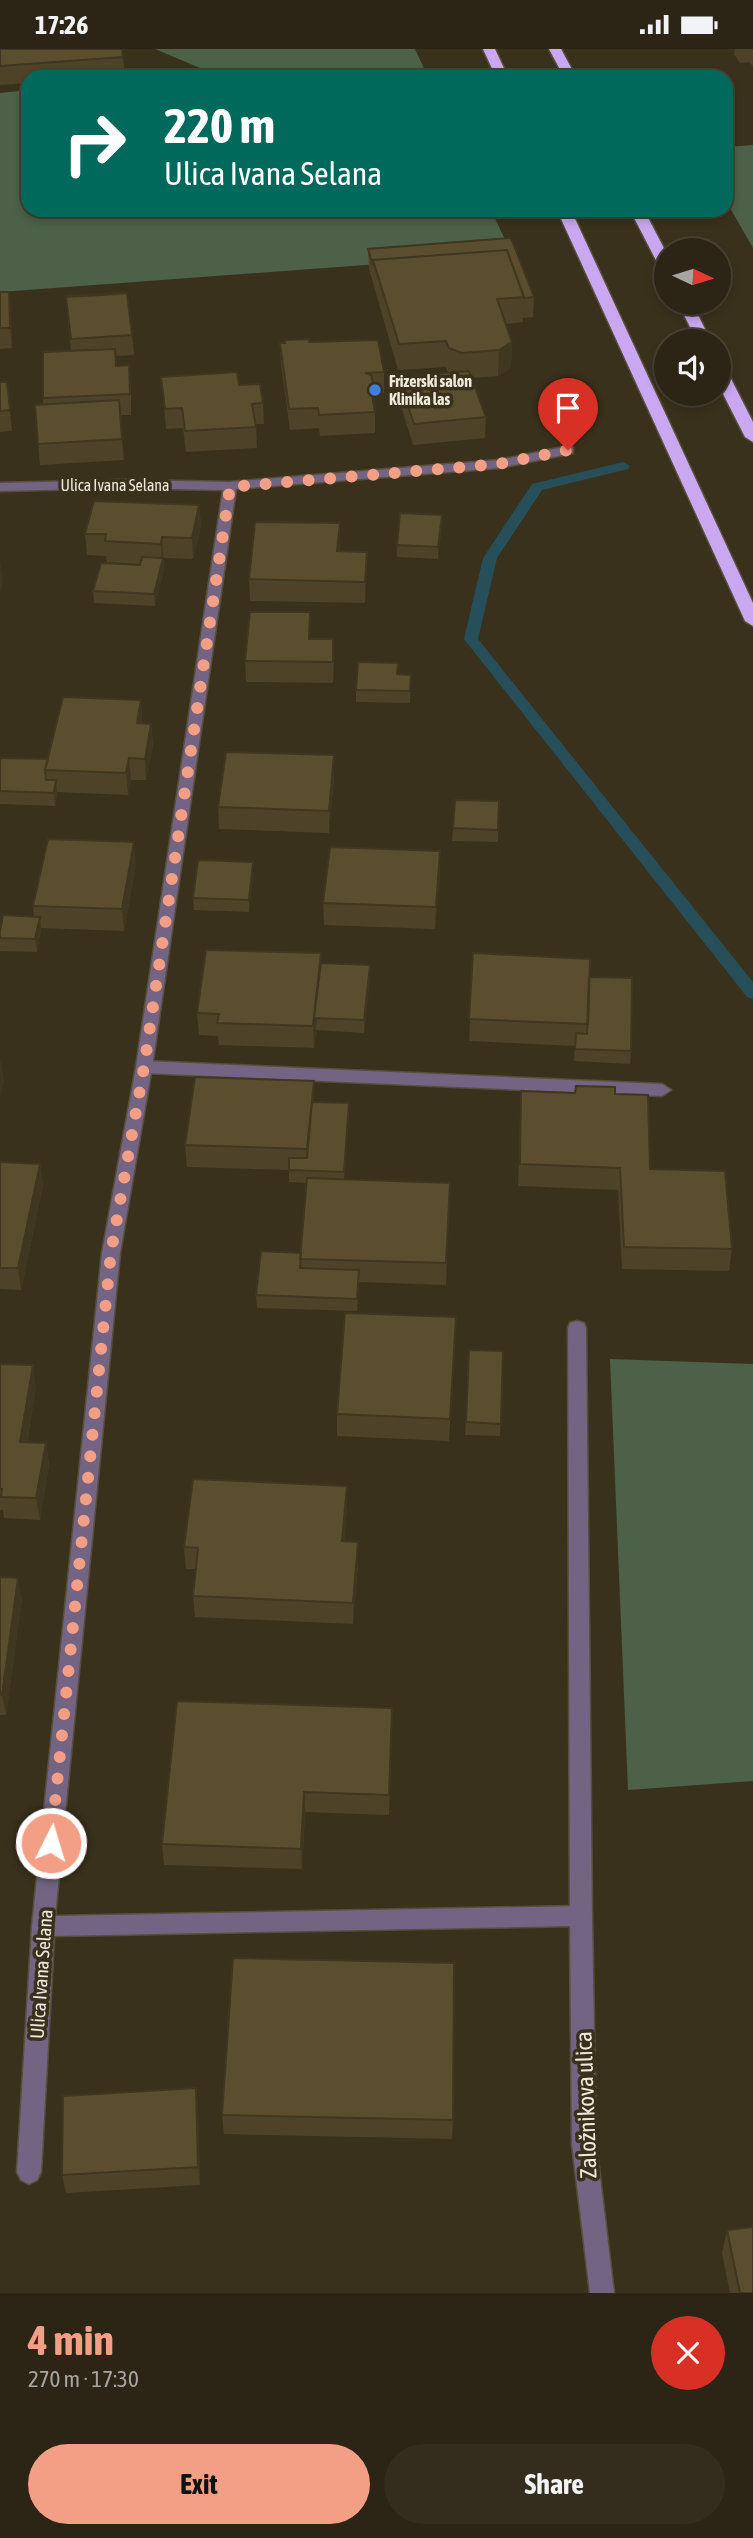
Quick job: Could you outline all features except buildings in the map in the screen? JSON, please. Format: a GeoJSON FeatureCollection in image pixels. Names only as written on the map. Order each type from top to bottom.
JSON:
{"type":"FeatureCollection","features":[{"type":"Feature","properties":{"kind":"highway"},"geometry":{"type":"LineString","coordinates":[[489,49],[499,70]]}},
{"type":"Feature","properties":{"kind":"highway"},"geometry":{"type":"LineString","coordinates":[[555,49],[566,70]]}},
{"type":"Feature","properties":{"kind":"highway"},"geometry":{"type":"LineString","coordinates":[[567,217],[753,621]]}},
{"type":"Feature","properties":{"kind":"highway"},"geometry":{"type":"LineString","coordinates":[[641,217],[654,243]]}},
{"type":"Feature","properties":{"kind":"highway"},"geometry":{"type":"LineString","coordinates":[[731,394],[753,437]]}},
{"type":"Feature","properties":{"kind":"street","name":"Ulica Ivana Selana"},"geometry":{"type":"LineString","coordinates":[[0,487],[123,484],[230,487],[499,464],[568,450]]}},
{"type":"Feature","properties":{"kind":"street","name":"Ulica Ivana Selana"},"geometry":{"type":"LineString","coordinates":[[29,2172],[43,1926],[111,1252],[144,1067],[230,487]]}},
{"type":"Feature","properties":{"kind":"street"},"geometry":{"type":"LineString","coordinates":[[144,1067],[662,1090]]}},
{"type":"Feature","properties":{"kind":"street","name":"Založnikova ulica"},"geometry":{"type":"LineString","coordinates":[[578,1328],[584,2144],[602,2293]]}},
{"type":"Feature","properties":{"kind":"street"},"geometry":{"type":"LineString","coordinates":[[43,1926],[581,1916]]}},
{"type":"Feature","properties":{"kind":"green space"},"geometry":{"type":"Polygon","coordinates":[[[155,49],[415,49],[425,70],[205,70],[155,49]]]}},
{"type":"Feature","properties":{"kind":"green space"},"geometry":{"type":"Polygon","coordinates":[[[21,91],[21,217],[494,217],[512,254],[0,292],[0,93],[21,91]]]}},
{"type":"Feature","properties":{"kind":"green space"},"geometry":{"type":"Polygon","coordinates":[[[753,145],[753,248],[733,213],[733,146],[753,145]]]}},
{"type":"Feature","properties":{"kind":"green space"},"geometry":{"type":"Polygon","coordinates":[[[610,1359],[753,1364],[753,1781],[628,1790],[610,1359]]]}},
{"type":"Feature","properties":{"kind":"waterway"},"geometry":{"type":"LineString","coordinates":[[623,466],[537,487],[490,558],[471,639],[753,993]]}},
{"type":"Feature","properties":{"kind":"place","name":"Frizerski salon Klinika las"},"geometry":{"type":"Point","coordinates":[375,390]}},
{"type":"Feature","properties":{"kind":"route"},"geometry":{"type":"LineString","coordinates":[[51,1843],[111,1252],[144,1067],[230,487],[499,464],[568,450]]}}]}
